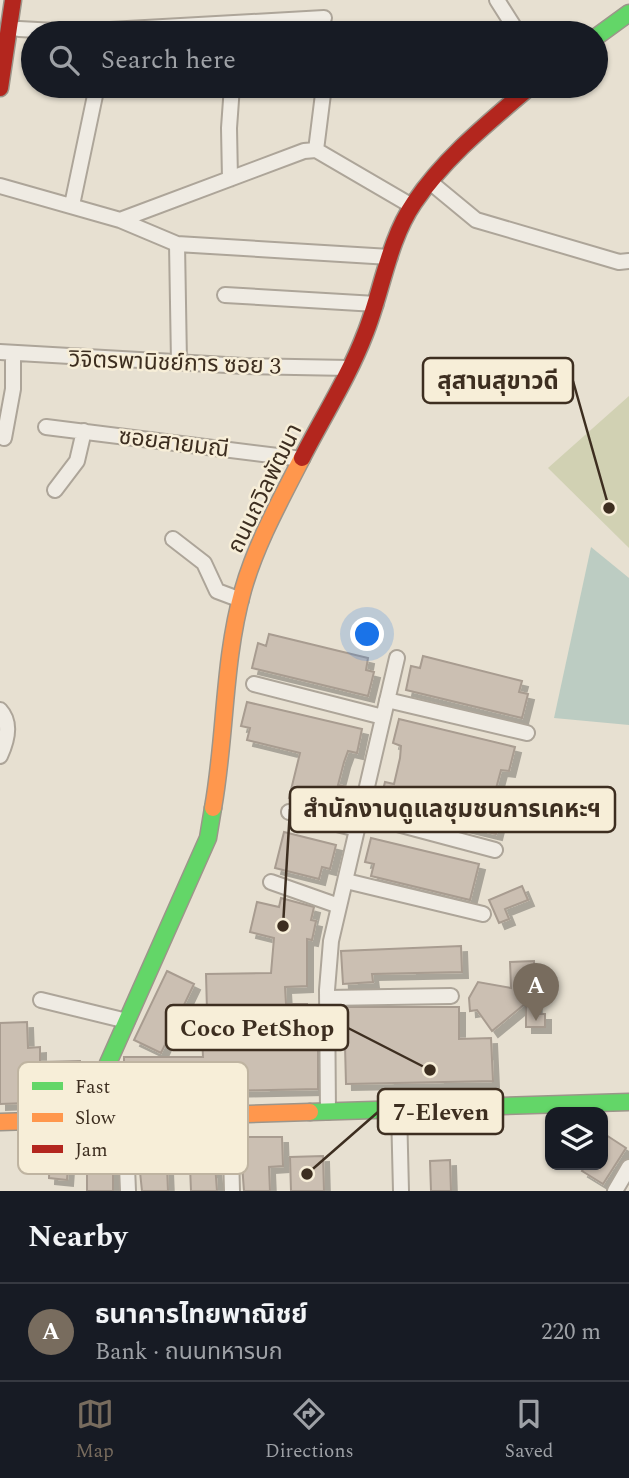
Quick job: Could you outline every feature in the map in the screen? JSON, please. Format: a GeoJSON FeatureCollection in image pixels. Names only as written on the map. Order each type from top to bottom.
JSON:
{"type":"FeatureCollection","features":[{"type":"Feature","properties":{"kind":"street"},"geometry":{"type":"LineString","coordinates":[[0,84],[13,0]]}},
{"type":"Feature","properties":{"kind":"street"},"geometry":{"type":"LineString","coordinates":[[4,48],[19,29],[26,0]]}},
{"type":"Feature","properties":{"kind":"street"},"geometry":{"type":"LineString","coordinates":[[497,0],[510,21]]}},
{"type":"Feature","properties":{"kind":"street"},"geometry":{"type":"LineString","coordinates":[[608,28],[629,13]]}},
{"type":"Feature","properties":{"kind":"street"},"geometry":{"type":"LineString","coordinates":[[270,21],[324,18]]}},
{"type":"Feature","properties":{"kind":"street"},"geometry":{"type":"LineString","coordinates":[[72,205],[94,98]]}},
{"type":"Feature","properties":{"kind":"street"},"geometry":{"type":"LineString","coordinates":[[230,179],[231,98]]}},
{"type":"Feature","properties":{"kind":"street"},"geometry":{"type":"LineString","coordinates":[[316,150],[322,98]]}},
{"type":"Feature","properties":{"kind":"street","name":"ถนนถวิลพัฒนา"},"geometry":{"type":"LineString","coordinates":[[109,1062],[208,838],[219,777],[226,679],[241,600],[265,531],[350,368],[376,304],[390,257],[412,206],[430,182],[474,135],[517,98]]}},
{"type":"Feature","properties":{"kind":"street"},"geometry":{"type":"LineString","coordinates":[[120,220],[304,151],[316,150],[412,206]]}},
{"type":"Feature","properties":{"kind":"street"},"geometry":{"type":"LineString","coordinates":[[430,182],[476,220],[543,242],[619,261],[629,261]]}},
{"type":"Feature","properties":{"kind":"street"},"geometry":{"type":"LineString","coordinates":[[0,186],[120,220],[177,244],[390,257]]}},
{"type":"Feature","properties":{"kind":"street"},"geometry":{"type":"LineString","coordinates":[[177,244],[179,362]]}},
{"type":"Feature","properties":{"kind":"street"},"geometry":{"type":"LineString","coordinates":[[225,295],[376,304]]}},
{"type":"Feature","properties":{"kind":"street"},"geometry":{"type":"LineString","coordinates":[[4,438],[13,389],[6,353]]}},
{"type":"Feature","properties":{"kind":"street","name":"วิจิตรพานิชย์การ ซอย 3"},"geometry":{"type":"LineString","coordinates":[[6,353],[350,368]]}},
{"type":"Feature","properties":{"kind":"street","name":"ซอยสายมณี"},"geometry":{"type":"LineString","coordinates":[[46,427],[302,459]]}},
{"type":"Feature","properties":{"kind":"street"},"geometry":{"type":"LineString","coordinates":[[55,490],[77,461],[84,431]]}},
{"type":"Feature","properties":{"kind":"street"},"geometry":{"type":"LineString","coordinates":[[173,539],[205,563],[217,592],[241,600]]}},
{"type":"Feature","properties":{"kind":"street"},"geometry":{"type":"LineString","coordinates":[[328,1112],[327,998],[331,941],[397,658]]}},
{"type":"Feature","properties":{"kind":"street"},"geometry":{"type":"LineString","coordinates":[[254,684],[383,717]]}},
{"type":"Feature","properties":{"kind":"street"},"geometry":{"type":"LineString","coordinates":[[387,700],[527,733]]}},
{"type":"Feature","properties":{"kind":"street"},"geometry":{"type":"LineString","coordinates":[[0,710],[7,719],[7,731],[0,756]]}},
{"type":"Feature","properties":{"kind":"street"},"geometry":{"type":"LineString","coordinates":[[289,811],[357,829]]}},
{"type":"Feature","properties":{"kind":"street"},"geometry":{"type":"LineString","coordinates":[[360,814],[495,850]]}},
{"type":"Feature","properties":{"kind":"street"},"geometry":{"type":"LineString","coordinates":[[346,881],[482,914]]}},
{"type":"Feature","properties":{"kind":"street"},"geometry":{"type":"LineString","coordinates":[[271,882],[340,906]]}},
{"type":"Feature","properties":{"kind":"street"},"geometry":{"type":"LineString","coordinates":[[327,998],[451,996]]}},
{"type":"Feature","properties":{"kind":"street"},"geometry":{"type":"LineString","coordinates":[[41,1000],[127,1021]]}},
{"type":"Feature","properties":{"kind":"street"},"geometry":{"type":"LineString","coordinates":[[248,1114],[629,1102]]}},
{"type":"Feature","properties":{"kind":"street"},"geometry":{"type":"LineString","coordinates":[[399,1109],[401,1191]]}},
{"type":"Feature","properties":{"kind":"street"},"geometry":{"type":"LineString","coordinates":[[0,1122],[18,1121]]}},
{"type":"Feature","properties":{"kind":"street"},"geometry":{"type":"LineString","coordinates":[[615,1191],[629,1167]]}},
{"type":"Feature","properties":{"kind":"green space"},"geometry":{"type":"Polygon","coordinates":[[[629,396],[629,548],[548,468],[629,396]]]}},
{"type":"Feature","properties":{"kind":"shaded area"},"geometry":{"type":"Polygon","coordinates":[[[591,547],[629,578],[629,725],[554,718],[591,547]]]}},
{"type":"Feature","properties":{"kind":"building"},"geometry":{"type":"Polygon","coordinates":[[[269,634],[368,658],[366,670],[374,672],[368,696],[252,668],[258,643],[266,646],[269,634]]]}},
{"type":"Feature","properties":{"kind":"building"},"geometry":{"type":"Polygon","coordinates":[[[423,656],[522,681],[519,692],[528,694],[522,718],[406,690],[411,666],[420,668],[423,656]]]}},
{"type":"Feature","properties":{"kind":"building"},"geometry":{"type":"Polygon","coordinates":[[[247,702],[362,729],[357,753],[348,751],[338,785],[347,787],[341,811],[289,798],[300,753],[247,740],[250,728],[241,726],[247,702]]]}},
{"type":"Feature","properties":{"kind":"building"},"geometry":{"type":"Polygon","coordinates":[[[399,719],[515,747],[509,771],[501,770],[494,796],[493,808],[502,810],[496,834],[379,806],[385,782],[394,784],[400,758],[401,746],[393,743],[399,719]]]}},
{"type":"Feature","properties":{"kind":"building"},"geometry":{"type":"Polygon","coordinates":[[[284,832],[336,845],[330,869],[322,867],[319,879],[275,868],[284,832]]]}},
{"type":"Feature","properties":{"kind":"building"},"geometry":{"type":"Polygon","coordinates":[[[371,838],[479,864],[470,900],[371,876],[374,864],[365,862],[371,838]]]}},
{"type":"Feature","properties":{"kind":"building"},"geometry":{"type":"Polygon","coordinates":[[[522,886],[528,900],[505,909],[509,919],[499,923],[489,900],[522,886]]]}},
{"type":"Feature","properties":{"kind":"building"},"geometry":{"type":"Polygon","coordinates":[[[281,898],[314,907],[311,920],[316,921],[312,940],[307,939],[307,986],[285,987],[286,1004],[307,1004],[308,1031],[318,1031],[318,1089],[248,1090],[248,1062],[124,1062],[124,1057],[203,1057],[202,1034],[272,1032],[272,1009],[207,1011],[206,974],[271,973],[274,938],[250,932],[257,902],[279,907],[281,898]]]}},
{"type":"Feature","properties":{"kind":"building"},"geometry":{"type":"Polygon","coordinates":[[[461,946],[462,972],[372,974],[373,982],[343,984],[341,951],[461,946]]]}},
{"type":"Feature","properties":{"kind":"building"},"geometry":{"type":"Polygon","coordinates":[[[534,961],[536,1014],[545,1014],[545,1027],[526,1027],[526,1003],[492,1031],[477,1010],[470,1011],[469,998],[478,982],[511,988],[510,962],[534,961]]]}},
{"type":"Feature","properties":{"kind":"building"},"geometry":{"type":"Polygon","coordinates":[[[167,971],[194,984],[161,1053],[134,1040],[167,971]]]}},
{"type":"Feature","properties":{"kind":"building"},"geometry":{"type":"Polygon","coordinates":[[[344,1007],[459,1007],[459,1039],[491,1038],[493,1081],[346,1084],[344,1007]]]}},
{"type":"Feature","properties":{"kind":"building"},"geometry":{"type":"Polygon","coordinates":[[[27,1022],[28,1048],[40,1047],[40,1062],[18,1062],[18,1103],[0,1104],[0,1023],[27,1022]]]}},
{"type":"Feature","properties":{"kind":"building"},"geometry":{"type":"Polygon","coordinates":[[[608,1136],[626,1148],[603,1184],[582,1171],[608,1170],[608,1136]]]}},
{"type":"Feature","properties":{"kind":"building"},"geometry":{"type":"Polygon","coordinates":[[[248,1137],[282,1137],[283,1166],[269,1167],[270,1191],[244,1191],[243,1174],[248,1174],[248,1137]]]}},
{"type":"Feature","properties":{"kind":"building"},"geometry":{"type":"Polygon","coordinates":[[[323,1156],[324,1191],[291,1191],[290,1157],[323,1156]]]}},
{"type":"Feature","properties":{"kind":"building"},"geometry":{"type":"Polygon","coordinates":[[[450,1160],[451,1191],[431,1191],[430,1161],[450,1160]]]}},
{"type":"Feature","properties":{"kind":"building"},"geometry":{"type":"Polygon","coordinates":[[[49,1174],[67,1174],[67,1180],[49,1178],[49,1174]]]}},
{"type":"Feature","properties":{"kind":"building"},"geometry":{"type":"Polygon","coordinates":[[[87,1174],[113,1174],[113,1191],[87,1191],[87,1174]]]}},
{"type":"Feature","properties":{"kind":"building"},"geometry":{"type":"Polygon","coordinates":[[[140,1174],[167,1174],[168,1191],[142,1191],[140,1174]]]}},
{"type":"Feature","properties":{"kind":"building"},"geometry":{"type":"Polygon","coordinates":[[[190,1174],[216,1174],[217,1191],[191,1191],[190,1174]]]}},
{"type":"Feature","properties":{"kind":"traffic: fast"},"geometry":{"type":"LineString","coordinates":[[608,28],[629,13]]}},
{"type":"Feature","properties":{"kind":"traffic: fast"},"geometry":{"type":"LineString","coordinates":[[109,1062],[208,838],[213,808]]}},
{"type":"Feature","properties":{"kind":"traffic: fast"},"geometry":{"type":"LineString","coordinates":[[310,1112],[629,1102]]}},
{"type":"Feature","properties":{"kind":"traffic: slow"},"geometry":{"type":"LineString","coordinates":[[213,808],[228,671],[243,590],[262,539],[302,458]]}},
{"type":"Feature","properties":{"kind":"traffic: slow"},"geometry":{"type":"LineString","coordinates":[[248,1114],[310,1112]]}},
{"type":"Feature","properties":{"kind":"traffic: slow"},"geometry":{"type":"LineString","coordinates":[[0,1122],[18,1121]]}},
{"type":"Feature","properties":{"kind":"traffic: jam"},"geometry":{"type":"LineString","coordinates":[[0,88],[13,0]]}},
{"type":"Feature","properties":{"kind":"traffic: jam"},"geometry":{"type":"LineString","coordinates":[[302,458],[359,350],[405,218],[439,170],[517,98]]}},
{"type":"Feature","properties":{"kind":"place","name":"สุสานสุขาวดี"},"geometry":{"type":"Point","coordinates":[609,508]}},
{"type":"Feature","properties":{"kind":"place","name":"สำนักงานดูแลชุมชนการเคหะฯ"},"geometry":{"type":"Point","coordinates":[283,926]}},
{"type":"Feature","properties":{"kind":"place","name":"ธนาคารไทยพาณิชย์"},"geometry":{"type":"Point","coordinates":[536,1021]}},
{"type":"Feature","properties":{"kind":"place","name":"Coco PetShop"},"geometry":{"type":"Point","coordinates":[430,1070]}},
{"type":"Feature","properties":{"kind":"place","name":"7-Eleven"},"geometry":{"type":"Point","coordinates":[307,1174]}}]}
